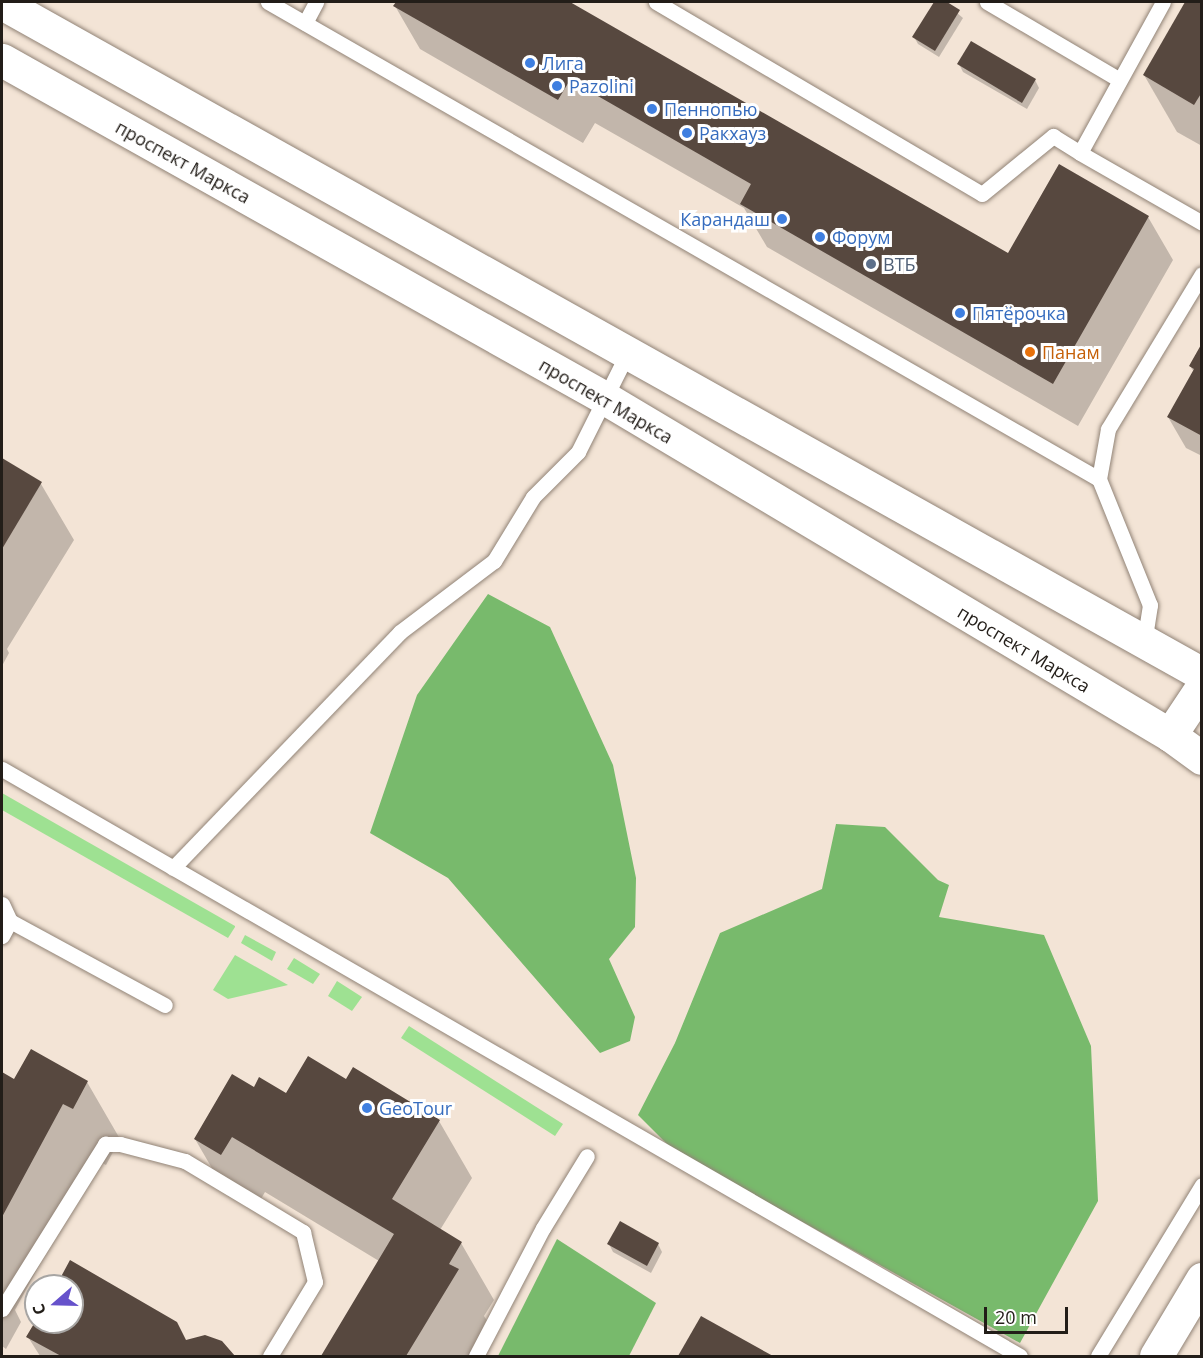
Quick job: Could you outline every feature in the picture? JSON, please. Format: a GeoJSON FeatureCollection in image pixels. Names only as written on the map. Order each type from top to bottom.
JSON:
{"type":"FeatureCollection","features":[{"type":"Feature","properties":{"kind":"main road"},"geometry":{"type":"LineString","coordinates":[[2,3],[1202,674]]}},
{"type":"Feature","properties":{"kind":"main road","name":"проспект Маркса"},"geometry":{"type":"LineString","coordinates":[[2,60],[603,398],[1170,735],[1202,758]]}},
{"type":"Feature","properties":{"kind":"main road"},"geometry":{"type":"LineString","coordinates":[[1170,735],[1202,687]]}},
{"type":"Feature","properties":{"kind":"main road"},"geometry":{"type":"LineString","coordinates":[[1156,1356],[1202,1279]]}},
{"type":"Feature","properties":{"kind":"lane"},"geometry":{"type":"LineString","coordinates":[[268,2],[1099,479]]}},
{"type":"Feature","properties":{"kind":"lane"},"geometry":{"type":"LineString","coordinates":[[305,23],[316,2]]}},
{"type":"Feature","properties":{"kind":"lane"},"geometry":{"type":"LineString","coordinates":[[656,2],[982,194],[1053,136],[1202,222]]}},
{"type":"Feature","properties":{"kind":"lane"},"geometry":{"type":"LineString","coordinates":[[987,2],[1118,79]]}},
{"type":"Feature","properties":{"kind":"lane"},"geometry":{"type":"LineString","coordinates":[[1080,153],[1118,79],[1163,2]]}},
{"type":"Feature","properties":{"kind":"lane"},"geometry":{"type":"LineString","coordinates":[[1144,643],[1150,605],[1099,479],[1108,429],[1202,274]]}},
{"type":"Feature","properties":{"kind":"lane"},"geometry":{"type":"LineString","coordinates":[[173,868],[400,633],[494,561],[532,497],[578,452],[628,352]]}},
{"type":"Feature","properties":{"kind":"lane"},"geometry":{"type":"LineString","coordinates":[[2,769],[1020,1356]]}},
{"type":"Feature","properties":{"kind":"lane"},"geometry":{"type":"LineString","coordinates":[[2,904],[10,921],[165,1005]]}},
{"type":"Feature","properties":{"kind":"lane"},"geometry":{"type":"LineString","coordinates":[[2,936],[10,921]]}},
{"type":"Feature","properties":{"kind":"lane"},"geometry":{"type":"LineString","coordinates":[[2,1309],[105,1144],[120,1144],[185,1161],[303,1232],[315,1282],[270,1356]]}},
{"type":"Feature","properties":{"kind":"lane"},"geometry":{"type":"LineString","coordinates":[[476,1356],[543,1228],[587,1156]]}},
{"type":"Feature","properties":{"kind":"lane"},"geometry":{"type":"LineString","coordinates":[[1098,1356],[1202,1185]]}},
{"type":"Feature","properties":{"kind":"green space"},"geometry":{"type":"Polygon","coordinates":[[[488,594],[550,627],[613,765],[636,878],[635,927],[609,959],[635,1017],[630,1041],[600,1053],[448,878],[370,833],[417,695],[488,594]]]}},
{"type":"Feature","properties":{"kind":"green space"},"geometry":{"type":"Polygon","coordinates":[[[2,793],[235,927],[228,938],[2,810],[2,793]]]}},
{"type":"Feature","properties":{"kind":"green space"},"geometry":{"type":"Polygon","coordinates":[[[836,824],[885,827],[938,880],[949,885],[939,917],[1044,935],[1091,1046],[1098,1201],[1020,1343],[673,1150],[638,1115],[675,1043],[720,933],[822,889],[836,824]]]}},
{"type":"Feature","properties":{"kind":"green space"},"geometry":{"type":"Polygon","coordinates":[[[245,935],[276,952],[272,961],[241,943],[245,935]]]}},
{"type":"Feature","properties":{"kind":"green space"},"geometry":{"type":"Polygon","coordinates":[[[235,955],[288,985],[228,999],[213,990],[235,955]]]}},
{"type":"Feature","properties":{"kind":"green space"},"geometry":{"type":"Polygon","coordinates":[[[294,958],[320,974],[313,984],[287,969],[294,958]]]}},
{"type":"Feature","properties":{"kind":"green space"},"geometry":{"type":"Polygon","coordinates":[[[337,981],[362,997],[352,1011],[328,996],[337,981]]]}},
{"type":"Feature","properties":{"kind":"green space"},"geometry":{"type":"Polygon","coordinates":[[[409,1026],[563,1124],[555,1136],[401,1038],[409,1026]]]}},
{"type":"Feature","properties":{"kind":"green space"},"geometry":{"type":"Polygon","coordinates":[[[557,1239],[656,1303],[629,1356],[498,1356],[557,1239]]]}},
{"type":"Feature","properties":{"kind":"building"},"geometry":{"type":"Polygon","coordinates":[[[396,2],[570,2],[1008,253],[1059,164],[1149,216],[1053,384],[740,204],[751,184],[570,80],[558,100],[393,6],[396,2]]]}},
{"type":"Feature","properties":{"kind":"building"},"geometry":{"type":"Polygon","coordinates":[[[934,2],[947,2],[960,10],[935,51],[912,37],[934,2]]]}},
{"type":"Feature","properties":{"kind":"building"},"geometry":{"type":"Polygon","coordinates":[[[1185,2],[1202,2],[1202,92],[1194,105],[1143,75],[1185,2]]]}},
{"type":"Feature","properties":{"kind":"building"},"geometry":{"type":"Polygon","coordinates":[[[971,41],[1036,79],[1022,103],[957,64],[971,41]]]}},
{"type":"Feature","properties":{"kind":"building"},"geometry":{"type":"Polygon","coordinates":[[[1202,343],[1202,436],[1167,417],[1194,369],[1189,366],[1202,343]]]}},
{"type":"Feature","properties":{"kind":"building"},"geometry":{"type":"Polygon","coordinates":[[[2,458],[42,482],[2,549],[2,458]]]}},
{"type":"Feature","properties":{"kind":"building"},"geometry":{"type":"Polygon","coordinates":[[[31,1049],[88,1081],[73,1109],[63,1104],[2,1217],[2,1072],[14,1079],[31,1049]]]}},
{"type":"Feature","properties":{"kind":"building"},"geometry":{"type":"Polygon","coordinates":[[[308,1056],[346,1079],[353,1067],[440,1120],[392,1199],[462,1242],[449,1264],[459,1269],[406,1356],[321,1356],[394,1234],[232,1137],[221,1155],[194,1139],[232,1074],[254,1087],[259,1077],[286,1093],[308,1056]]]}},
{"type":"Feature","properties":{"kind":"building"},"geometry":{"type":"Polygon","coordinates":[[[620,1221],[659,1243],[647,1266],[607,1244],[620,1221]]]}},
{"type":"Feature","properties":{"kind":"building"},"geometry":{"type":"Polygon","coordinates":[[[70,1260],[177,1322],[186,1340],[205,1335],[222,1341],[235,1356],[61,1356],[26,1337],[28,1334],[84,1334],[84,1274],[62,1274],[70,1260]]]}},
{"type":"Feature","properties":{"kind":"building"},"geometry":{"type":"Polygon","coordinates":[[[701,1316],[773,1356],[678,1356],[701,1316]]]}},
{"type":"Feature","properties":{"kind":"place","name":"Лига"},"geometry":{"type":"Point","coordinates":[530,63]}},
{"type":"Feature","properties":{"kind":"place","name":"Pazolini"},"geometry":{"type":"Point","coordinates":[557,86]}},
{"type":"Feature","properties":{"kind":"place","name":"Пеннопью"},"geometry":{"type":"Point","coordinates":[652,109]}},
{"type":"Feature","properties":{"kind":"place","name":"Ракхауз"},"geometry":{"type":"Point","coordinates":[687,133]}},
{"type":"Feature","properties":{"kind":"place","name":"Карандаш"},"geometry":{"type":"Point","coordinates":[782,219]}},
{"type":"Feature","properties":{"kind":"place","name":"Форум"},"geometry":{"type":"Point","coordinates":[820,237]}},
{"type":"Feature","properties":{"kind":"place","name":"ВТБ"},"geometry":{"type":"Point","coordinates":[871,264]}},
{"type":"Feature","properties":{"kind":"place","name":"Пятёрочка"},"geometry":{"type":"Point","coordinates":[960,313]}},
{"type":"Feature","properties":{"kind":"place","name":"Панам"},"geometry":{"type":"Point","coordinates":[1030,352]}},
{"type":"Feature","properties":{"kind":"place","name":"GeoTour"},"geometry":{"type":"Point","coordinates":[367,1108]}}]}
